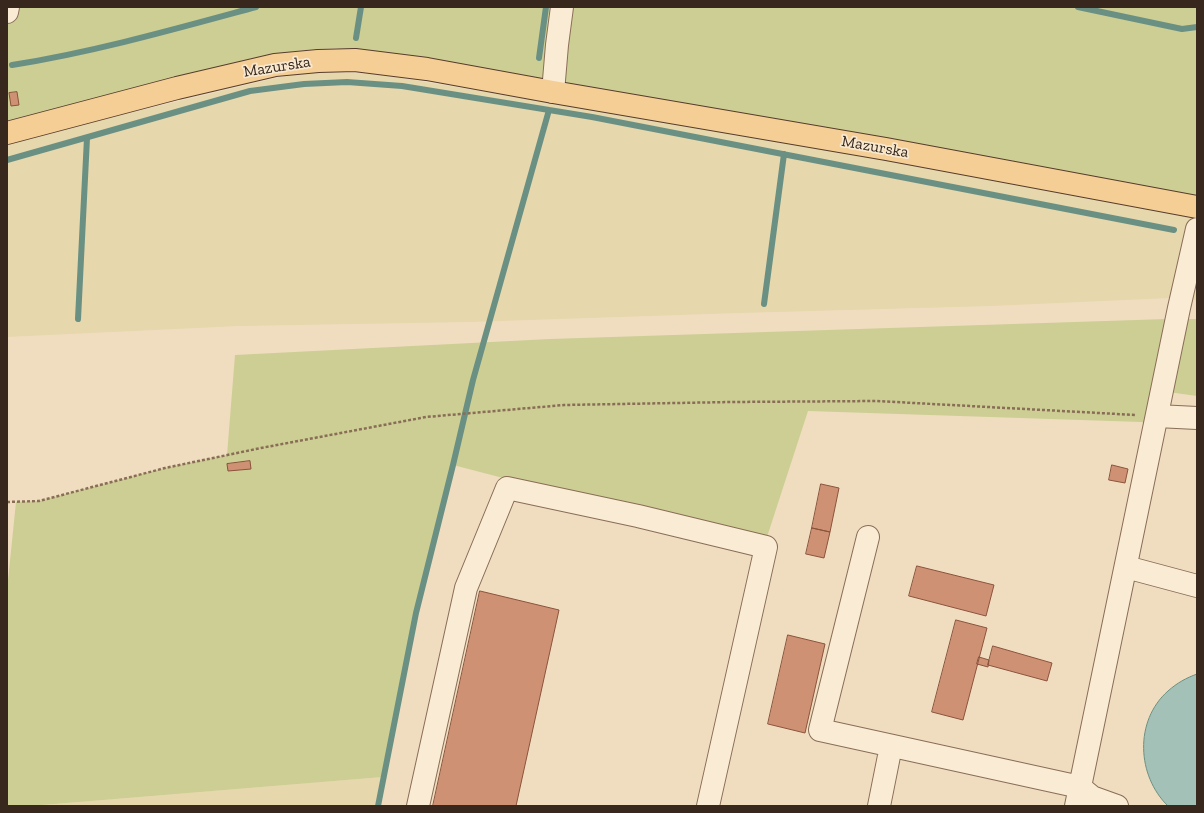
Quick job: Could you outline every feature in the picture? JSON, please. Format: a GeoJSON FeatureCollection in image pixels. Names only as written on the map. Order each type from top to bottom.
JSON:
{"type":"FeatureCollection","features":[{"type":"Feature","properties":{"kind":"main road","name":"Mazurska"},"geometry":{"type":"LineString","coordinates":[[7,133],[276,65],[298,62],[355,60],[427,69],[886,149],[1197,207]]}},
{"type":"Feature","properties":{"kind":"lane"},"geometry":{"type":"LineString","coordinates":[[7,12],[8,7]]}},
{"type":"Feature","properties":{"kind":"lane"},"geometry":{"type":"LineString","coordinates":[[553,92],[562,7]]}},
{"type":"Feature","properties":{"kind":"lane"},"geometry":{"type":"LineString","coordinates":[[1078,796],[1178,308],[1197,229]]}},
{"type":"Feature","properties":{"kind":"lane"},"geometry":{"type":"LineString","coordinates":[[1157,416],[1197,418]]}},
{"type":"Feature","properties":{"kind":"lane"},"geometry":{"type":"LineString","coordinates":[[418,806],[466,588],[507,488],[638,516],[766,547],[708,806]]}},
{"type":"Feature","properties":{"kind":"lane"},"geometry":{"type":"LineString","coordinates":[[868,537],[820,730],[891,746],[1078,796],[1092,797],[1117,806]]}},
{"type":"Feature","properties":{"kind":"lane"},"geometry":{"type":"LineString","coordinates":[[1126,567],[1197,586]]}},
{"type":"Feature","properties":{"kind":"lane"},"geometry":{"type":"LineString","coordinates":[[879,806],[891,746]]}},
{"type":"Feature","properties":{"kind":"path"},"geometry":{"type":"LineString","coordinates":[[7,502],[39,501],[173,466],[426,417],[564,405],[877,401],[1157,416]]}},
{"type":"Feature","properties":{"kind":"shaded area"},"geometry":{"type":"Polygon","coordinates":[[[327,72],[377,74],[849,152],[1197,219],[1197,300],[1170,298],[992,306],[470,322],[239,326],[7,337],[7,145],[108,118],[280,77],[327,72]]]}},
{"type":"Feature","properties":{"kind":"shaded area"},"geometry":{"type":"Polygon","coordinates":[[[383,777],[378,806],[30,806],[383,777]]]}},
{"type":"Feature","properties":{"kind":"green space"},"geometry":{"type":"Polygon","coordinates":[[[7,7],[1197,7],[1197,196],[938,148],[397,54],[349,49],[303,50],[253,58],[7,122],[7,7]]]}},
{"type":"Feature","properties":{"kind":"green space"},"geometry":{"type":"Polygon","coordinates":[[[1197,319],[1197,396],[1168,392],[1163,426],[1141,422],[808,411],[767,537],[503,478],[453,465],[416,613],[383,777],[30,806],[7,806],[7,590],[16,502],[39,501],[165,468],[227,455],[235,355],[550,339],[1197,319]]]}},
{"type":"Feature","properties":{"kind":"water"},"geometry":{"type":"Polygon","coordinates":[[[1197,674],[1197,806],[1168,806],[1158,794],[1150,780],[1145,764],[1145,733],[1149,717],[1157,703],[1168,691],[1185,679],[1197,674]]]}},
{"type":"Feature","properties":{"kind":"building"},"geometry":{"type":"Polygon","coordinates":[[[17,92],[19,105],[11,106],[9,93],[17,92]]]}},
{"type":"Feature","properties":{"kind":"building"},"geometry":{"type":"Polygon","coordinates":[[[250,461],[251,469],[228,471],[227,464],[250,461]]]}},
{"type":"Feature","properties":{"kind":"building"},"geometry":{"type":"Polygon","coordinates":[[[1112,465],[1128,469],[1125,483],[1109,480],[1112,465]]]}},
{"type":"Feature","properties":{"kind":"building"},"geometry":{"type":"Polygon","coordinates":[[[821,484],[839,488],[830,532],[812,528],[821,484]]]}},
{"type":"Feature","properties":{"kind":"building"},"geometry":{"type":"Polygon","coordinates":[[[812,528],[830,532],[824,558],[806,554],[812,528]]]}},
{"type":"Feature","properties":{"kind":"building"},"geometry":{"type":"Polygon","coordinates":[[[917,566],[994,585],[986,616],[909,596],[917,566]]]}},
{"type":"Feature","properties":{"kind":"building"},"geometry":{"type":"Polygon","coordinates":[[[480,591],[559,610],[516,806],[433,806],[480,591]]]}},
{"type":"Feature","properties":{"kind":"building"},"geometry":{"type":"Polygon","coordinates":[[[956,620],[987,628],[963,720],[932,712],[956,620]]]}},
{"type":"Feature","properties":{"kind":"building"},"geometry":{"type":"Polygon","coordinates":[[[788,635],[825,644],[805,733],[768,724],[788,635]]]}},
{"type":"Feature","properties":{"kind":"building"},"geometry":{"type":"Polygon","coordinates":[[[993,646],[1052,663],[1047,681],[988,665],[993,646]]]}},
{"type":"Feature","properties":{"kind":"building"},"geometry":{"type":"Polygon","coordinates":[[[979,657],[989,660],[988,667],[977,664],[979,657]]]}},
{"type":"Feature","properties":{"kind":"waterway"},"geometry":{"type":"LineString","coordinates":[[12,65],[104,47],[256,7]]}},
{"type":"Feature","properties":{"kind":"waterway"},"geometry":{"type":"LineString","coordinates":[[356,38],[361,7]]}},
{"type":"Feature","properties":{"kind":"waterway"},"geometry":{"type":"LineString","coordinates":[[539,58],[546,7]]}},
{"type":"Feature","properties":{"kind":"waterway"},"geometry":{"type":"LineString","coordinates":[[1078,7],[1182,29],[1197,27]]}},
{"type":"Feature","properties":{"kind":"waterway"},"geometry":{"type":"LineString","coordinates":[[7,160],[250,91],[304,84],[347,82],[402,86],[592,117],[1174,230]]}},
{"type":"Feature","properties":{"kind":"waterway"},"geometry":{"type":"LineString","coordinates":[[378,806],[416,613],[473,380],[549,110]]}},
{"type":"Feature","properties":{"kind":"waterway"},"geometry":{"type":"LineString","coordinates":[[78,319],[87,138]]}},
{"type":"Feature","properties":{"kind":"waterway"},"geometry":{"type":"LineString","coordinates":[[764,304],[784,154]]}}]}
